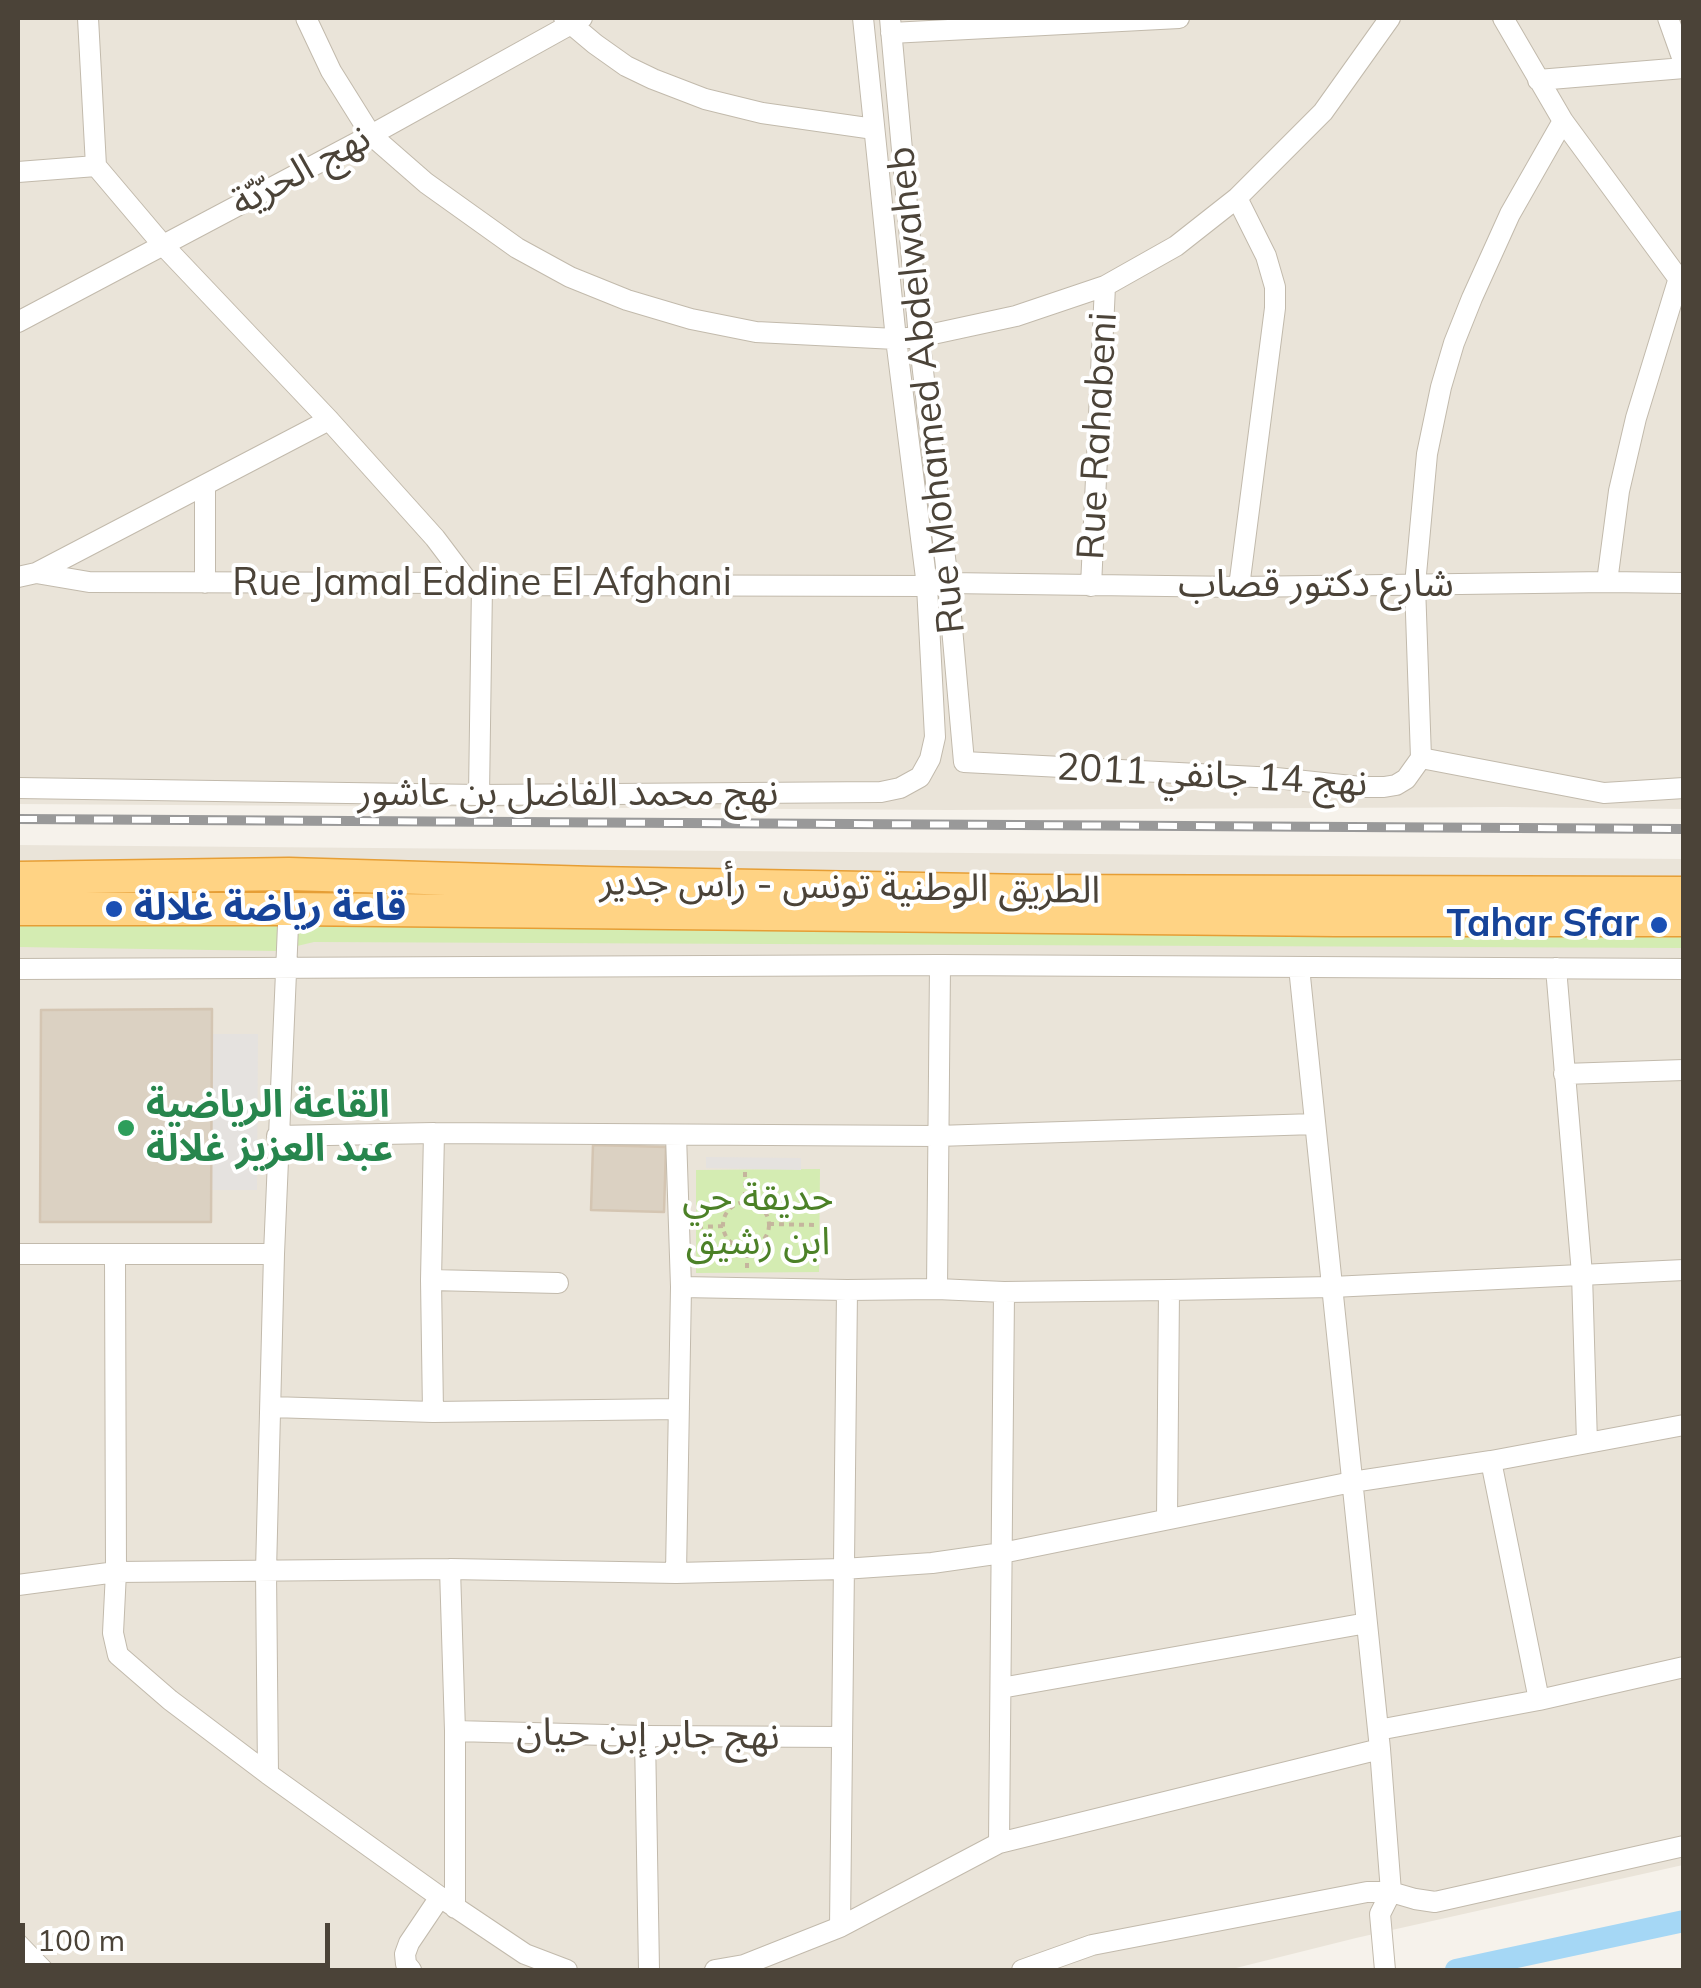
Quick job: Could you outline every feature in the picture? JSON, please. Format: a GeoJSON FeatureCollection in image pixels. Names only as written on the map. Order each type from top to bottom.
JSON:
{"type":"FeatureCollection","features":[{"type":"Feature","properties":{"kind":"highway","name":"الطريق الوطنية تونس - رأس جدير"},"geometry":{"type":"LineString","coordinates":[[18,878],[289,874],[1012,890],[1684,893]]}},
{"type":"Feature","properties":{"kind":"highway","name":"الطريق الوطنية تونس - رأس جدير"},"geometry":{"type":"LineString","coordinates":[[18,909],[1684,920]]}},
{"type":"Feature","properties":{"kind":"street"},"geometry":{"type":"LineString","coordinates":[[88,18],[96,166],[162,244],[329,420],[476,584],[479,795]]}},
{"type":"Feature","properties":{"kind":"street"},"geometry":{"type":"LineString","coordinates":[[306,18],[331,71],[371,135],[426,183],[517,248],[627,300],[692,319],[756,332],[896,339],[1016,316],[1105,286],[1176,246],[1236,198],[1323,112],[1390,18]]}},
{"type":"Feature","properties":{"kind":"street"},"geometry":{"type":"LineString","coordinates":[[864,18],[896,339],[937,585]]}},
{"type":"Feature","properties":{"kind":"street"},"geometry":{"type":"LineString","coordinates":[[890,25],[1179,18]]}},
{"type":"Feature","properties":{"kind":"street"},"geometry":{"type":"LineString","coordinates":[[1503,18],[1563,121],[1681,284],[1636,418],[1619,491],[1606,582]]}},
{"type":"Feature","properties":{"kind":"street"},"geometry":{"type":"LineString","coordinates":[[1538,80],[1684,66],[1668,18]]}},
{"type":"Feature","properties":{"kind":"street"},"geometry":{"type":"LineString","coordinates":[[572,20],[626,66],[704,100],[874,130]]}},
{"type":"Feature","properties":{"kind":"street","name":"نهج الحرّيّة"},"geometry":{"type":"LineString","coordinates":[[18,322],[371,135],[572,20]]}},
{"type":"Feature","properties":{"kind":"street","name":"Rue Mohamed Abdelwaheb"},"geometry":{"type":"LineString","coordinates":[[890,25],[937,585],[964,762]]}},
{"type":"Feature","properties":{"kind":"street"},"geometry":{"type":"LineString","coordinates":[[1421,758],[1415,585],[1426,454],[1454,343],[1510,214],[1563,121]]}},
{"type":"Feature","properties":{"kind":"street"},"geometry":{"type":"LineString","coordinates":[[18,172],[96,166]]}},
{"type":"Feature","properties":{"kind":"street"},"geometry":{"type":"LineString","coordinates":[[1236,198],[1266,256],[1276,308],[1239,586]]}},
{"type":"Feature","properties":{"kind":"street","name":"Rue Rahabeni"},"geometry":{"type":"LineString","coordinates":[[1091,586],[1105,286]]}},
{"type":"Feature","properties":{"kind":"street"},"geometry":{"type":"LineString","coordinates":[[27,575],[329,420]]}},
{"type":"Feature","properties":{"kind":"street"},"geometry":{"type":"LineString","coordinates":[[205,485],[205,583]]}},
{"type":"Feature","properties":{"kind":"street","name":"Rue Jamal Eddine El Afghani"},"geometry":{"type":"LineString","coordinates":[[27,575],[89,582],[937,585]]}},
{"type":"Feature","properties":{"kind":"street","name":"شارع دكتور قصاب"},"geometry":{"type":"LineString","coordinates":[[937,585],[1684,583]]}},
{"type":"Feature","properties":{"kind":"street","name":"نهج محمد الفاضل بن عاشور"},"geometry":{"type":"LineString","coordinates":[[18,788],[479,795],[881,792],[900,788],[920,778],[935,737],[937,585]]}},
{"type":"Feature","properties":{"kind":"street","name":"نهج 14 جانفي 2011"},"geometry":{"type":"LineString","coordinates":[[964,762],[1384,787],[1406,778],[1421,758],[1604,793],[1684,788]]}},
{"type":"Feature","properties":{"kind":"street"},"geometry":{"type":"LineString","coordinates":[[268,1774],[266,1570],[277,1136],[289,874]]}},
{"type":"Feature","properties":{"kind":"street"},"geometry":{"type":"LineString","coordinates":[[937,1289],[940,965]]}},
{"type":"Feature","properties":{"kind":"street"},"geometry":{"type":"LineString","coordinates":[[18,969],[940,965],[1684,968]]}},
{"type":"Feature","properties":{"kind":"street"},"geometry":{"type":"LineString","coordinates":[[1299,967],[1379,1740],[1391,1892],[1380,1914],[1385,1970]]}},
{"type":"Feature","properties":{"kind":"street"},"geometry":{"type":"LineString","coordinates":[[1556,968],[1582,1274],[1588,1443]]}},
{"type":"Feature","properties":{"kind":"street"},"geometry":{"type":"LineString","coordinates":[[1564,1074],[1684,1070]]}},
{"type":"Feature","properties":{"kind":"street"},"geometry":{"type":"LineString","coordinates":[[277,1136],[938,1136],[1315,1124]]}},
{"type":"Feature","properties":{"kind":"street"},"geometry":{"type":"LineString","coordinates":[[433,1412],[434,1133]]}},
{"type":"Feature","properties":{"kind":"street"},"geometry":{"type":"LineString","coordinates":[[676,1135],[681,1287],[676,1573]]}},
{"type":"Feature","properties":{"kind":"street"},"geometry":{"type":"LineString","coordinates":[[18,1254],[274,1254]]}},
{"type":"Feature","properties":{"kind":"street"},"geometry":{"type":"LineString","coordinates":[[115,1256],[113,1634],[118,1654],[170,1700],[268,1774],[448,1902],[525,1954],[567,1970]]}},
{"type":"Feature","properties":{"kind":"street"},"geometry":{"type":"LineString","coordinates":[[681,1287],[1004,1292],[1169,1290],[1332,1287],[1684,1270]]}},
{"type":"Feature","properties":{"kind":"street"},"geometry":{"type":"LineString","coordinates":[[431,1280],[558,1283]]}},
{"type":"Feature","properties":{"kind":"street"},"geometry":{"type":"LineString","coordinates":[[840,1927],[848,1290]]}},
{"type":"Feature","properties":{"kind":"street"},"geometry":{"type":"LineString","coordinates":[[1168,1519],[1169,1290]]}},
{"type":"Feature","properties":{"kind":"street"},"geometry":{"type":"LineString","coordinates":[[1000,1843],[1004,1292]]}},
{"type":"Feature","properties":{"kind":"street"},"geometry":{"type":"LineString","coordinates":[[270,1407],[433,1412],[680,1409]]}},
{"type":"Feature","properties":{"kind":"street"},"geometry":{"type":"LineString","coordinates":[[18,1585],[116,1572],[450,1569],[676,1573],[844,1569],[932,1562],[1002,1553],[1352,1482],[1684,1425]]}},
{"type":"Feature","properties":{"kind":"street"},"geometry":{"type":"LineString","coordinates":[[1491,1461],[1540,1700]]}},
{"type":"Feature","properties":{"kind":"street"},"geometry":{"type":"LineString","coordinates":[[411,1970],[405,1954],[409,1942],[448,1902],[454,1731],[450,1569]]}},
{"type":"Feature","properties":{"kind":"street"},"geometry":{"type":"LineString","coordinates":[[1001,1688],[1367,1623]]}},
{"type":"Feature","properties":{"kind":"street"},"geometry":{"type":"LineString","coordinates":[[716,1970],[759,1960],[840,1927],[1000,1843],[1379,1740],[1684,1667]]}},
{"type":"Feature","properties":{"kind":"street","name":"نهج جابر إبن حيان"},"geometry":{"type":"LineString","coordinates":[[454,1731],[842,1737]]}},
{"type":"Feature","properties":{"kind":"street"},"geometry":{"type":"LineString","coordinates":[[645,1736],[649,1970]]}},
{"type":"Feature","properties":{"kind":"street"},"geometry":{"type":"LineString","coordinates":[[1022,1970],[1092,1945],[1367,1892],[1391,1892],[1434,1902],[1684,1846]]}},
{"type":"Feature","properties":{"kind":"path"},"geometry":{"type":"LineString","coordinates":[[746,1172],[746,1202]]}},
{"type":"Feature","properties":{"kind":"path"},"geometry":{"type":"LineString","coordinates":[[746,1202],[759,1206],[769,1224],[766,1238],[747,1248],[733,1244],[724,1233],[724,1219],[732,1207],[746,1202]]}},
{"type":"Feature","properties":{"kind":"path"},"geometry":{"type":"LineString","coordinates":[[769,1224],[816,1225]]}},
{"type":"Feature","properties":{"kind":"shaded area"},"geometry":{"type":"Polygon","coordinates":[[[18,18],[1683,18],[1683,809],[948,810],[18,804],[18,18]]]}},
{"type":"Feature","properties":{"kind":"shaded area"},"geometry":{"type":"Polygon","coordinates":[[[18,845],[1683,859],[1683,1865],[1228,1970],[18,1970],[18,845]]]}},
{"type":"Feature","properties":{"kind":"shaded area"},"geometry":{"type":"Polygon","coordinates":[[[211,1034],[258,1034],[257,1190],[212,1190],[211,1034]]]}},
{"type":"Feature","properties":{"kind":"shaded area"},"geometry":{"type":"Polygon","coordinates":[[[706,1157],[801,1158],[801,1170],[706,1168],[706,1157]]]}},
{"type":"Feature","properties":{"kind":"green space"},"geometry":{"type":"Polygon","coordinates":[[[18,917],[1684,926],[1683,948],[314,942],[276,951],[18,947],[18,917]]]}},
{"type":"Feature","properties":{"kind":"green space","name":"حديقة حي ابن رشيق"},"geometry":{"type":"Polygon","coordinates":[[[820,1169],[819,1272],[696,1273],[696,1170],[820,1169]]]}},
{"type":"Feature","properties":{"kind":"building","name":"القاعة الرياضية عبد العزيز غلالة"},"geometry":{"type":"Polygon","coordinates":[[[212,1009],[211,1222],[40,1222],[41,1010],[212,1009]]]}},
{"type":"Feature","properties":{"kind":"building"},"geometry":{"type":"Polygon","coordinates":[[[593,1145],[666,1147],[664,1212],[591,1210],[593,1145]]]}},
{"type":"Feature","properties":{"kind":"waterway"},"geometry":{"type":"LineString","coordinates":[[1456,1970],[1684,1921]]}},
{"type":"Feature","properties":{"kind":"railway"},"geometry":{"type":"LineString","coordinates":[[18,819],[1684,829]]}},
{"type":"Feature","properties":{"kind":"place","name":"قاعة رياضة غلالة"},"geometry":{"type":"Point","coordinates":[114,909]}},
{"type":"Feature","properties":{"kind":"place","name":"Tahar Sfar"},"geometry":{"type":"Point","coordinates":[1659,925]}},
{"type":"Feature","properties":{"kind":"place","name":"القاعة الرياضية عبد العزيز غلالة"},"geometry":{"type":"Point","coordinates":[126,1128]}}]}
